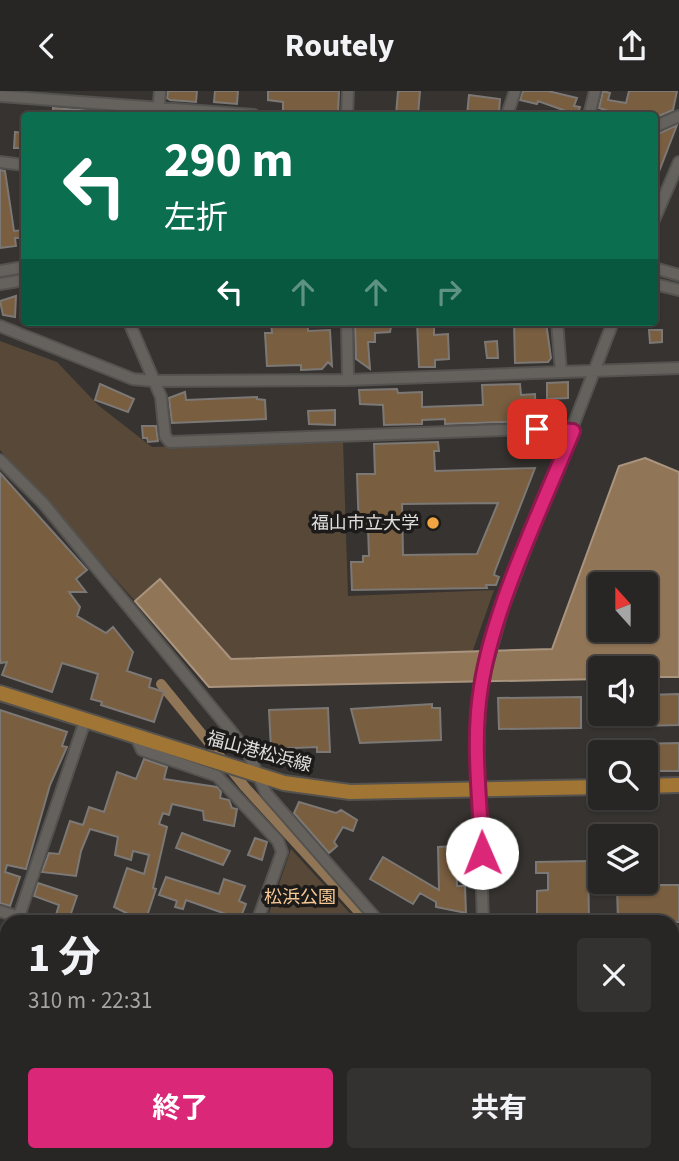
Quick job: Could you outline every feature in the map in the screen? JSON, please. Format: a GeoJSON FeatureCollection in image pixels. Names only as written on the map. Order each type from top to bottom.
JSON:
{"type":"FeatureCollection","features":[{"type":"Feature","properties":{"kind":"main road","name":"福山港松浜線"},"geometry":{"type":"LineString","coordinates":[[0,693],[284,783],[350,792],[588,787]]}},
{"type":"Feature","properties":{"kind":"main road"},"geometry":{"type":"LineString","coordinates":[[658,786],[679,785]]}},
{"type":"Feature","properties":{"kind":"street"},"geometry":{"type":"LineString","coordinates":[[0,95],[158,112],[160,91]]}},
{"type":"Feature","properties":{"kind":"street"},"geometry":{"type":"LineString","coordinates":[[347,112],[348,91]]}},
{"type":"Feature","properties":{"kind":"street"},"geometry":{"type":"LineString","coordinates":[[508,112],[515,91]]}},
{"type":"Feature","properties":{"kind":"street"},"geometry":{"type":"LineString","coordinates":[[590,112],[595,91]]}},
{"type":"Feature","properties":{"kind":"street"},"geometry":{"type":"LineString","coordinates":[[658,125],[679,116]]}},
{"type":"Feature","properties":{"kind":"street"},"geometry":{"type":"LineString","coordinates":[[658,212],[676,178],[679,162]]}},
{"type":"Feature","properties":{"kind":"street"},"geometry":{"type":"LineString","coordinates":[[0,163],[21,165]]}},
{"type":"Feature","properties":{"kind":"street"},"geometry":{"type":"LineString","coordinates":[[0,271],[21,268]]}},
{"type":"Feature","properties":{"kind":"street"},"geometry":{"type":"LineString","coordinates":[[658,269],[679,275]]}},
{"type":"Feature","properties":{"kind":"street"},"geometry":{"type":"LineString","coordinates":[[0,285],[21,281]]}},
{"type":"Feature","properties":{"kind":"street"},"geometry":{"type":"LineString","coordinates":[[658,284],[679,290]]}},
{"type":"Feature","properties":{"kind":"street"},"geometry":{"type":"LineString","coordinates":[[0,326],[133,379],[154,381],[348,380],[679,368]]}},
{"type":"Feature","properties":{"kind":"street"},"geometry":{"type":"LineString","coordinates":[[131,326],[161,397],[165,436],[170,442],[559,428],[573,431]]}},
{"type":"Feature","properties":{"kind":"street"},"geometry":{"type":"LineString","coordinates":[[347,326],[348,380]]}},
{"type":"Feature","properties":{"kind":"street"},"geometry":{"type":"LineString","coordinates":[[557,326],[561,372]]}},
{"type":"Feature","properties":{"kind":"street"},"geometry":{"type":"LineString","coordinates":[[483,915],[480,689],[491,646],[612,326]]}},
{"type":"Feature","properties":{"kind":"street"},"geometry":{"type":"LineString","coordinates":[[0,460],[43,503],[222,721],[248,755],[265,793],[373,915]]}},
{"type":"Feature","properties":{"kind":"street"},"geometry":{"type":"LineString","coordinates":[[20,915],[85,721]]}},
{"type":"Feature","properties":{"kind":"street"},"geometry":{"type":"LineString","coordinates":[[136,737],[142,750],[216,776],[278,841],[282,852],[260,915]]}},
{"type":"Feature","properties":{"kind":"green space"},"geometry":{"type":"Polygon","coordinates":[[[0,341],[57,362],[98,405],[152,447],[343,440],[348,596],[494,590],[472,653],[231,659],[160,579],[135,601],[0,450],[0,341]]]}},
{"type":"Feature","properties":{"kind":"green space","name":"松浜公園"},"geometry":{"type":"Polygon","coordinates":[[[291,849],[352,915],[268,915],[291,849]]]}},
{"type":"Feature","properties":{"kind":"shaded area"},"geometry":{"type":"Polygon","coordinates":[[[645,458],[679,472],[679,677],[658,677],[658,656],[588,656],[588,679],[209,687],[135,601],[160,579],[231,659],[552,649],[619,466],[645,458]]]}},
{"type":"Feature","properties":{"kind":"building"},"geometry":{"type":"Polygon","coordinates":[[[168,91],[197,91],[196,102],[170,100],[167,98],[168,91]]]}},
{"type":"Feature","properties":{"kind":"building"},"geometry":{"type":"Polygon","coordinates":[[[215,91],[238,91],[237,104],[214,102],[215,91]]]}},
{"type":"Feature","properties":{"kind":"building"},"geometry":{"type":"Polygon","coordinates":[[[268,91],[339,91],[338,112],[283,111],[283,102],[268,100],[268,91]]]}},
{"type":"Feature","properties":{"kind":"building"},"geometry":{"type":"Polygon","coordinates":[[[398,91],[420,91],[418,112],[396,112],[398,91]]]}},
{"type":"Feature","properties":{"kind":"building"},"geometry":{"type":"Polygon","coordinates":[[[523,91],[548,91],[577,98],[574,106],[580,107],[578,112],[569,112],[538,101],[537,104],[520,100],[523,91]]]}},
{"type":"Feature","properties":{"kind":"building"},"geometry":{"type":"Polygon","coordinates":[[[603,91],[610,93],[608,100],[626,103],[629,91],[677,91],[673,110],[658,116],[658,112],[612,112],[599,108],[603,91]]]}},
{"type":"Feature","properties":{"kind":"building"},"geometry":{"type":"Polygon","coordinates":[[[469,95],[500,99],[499,112],[467,112],[469,95]]]}},
{"type":"Feature","properties":{"kind":"building"},"geometry":{"type":"Polygon","coordinates":[[[53,108],[104,112],[53,112],[53,108]]]}},
{"type":"Feature","properties":{"kind":"building"},"geometry":{"type":"Polygon","coordinates":[[[677,125],[658,174],[658,134],[677,125]]]}},
{"type":"Feature","properties":{"kind":"building"},"geometry":{"type":"Polygon","coordinates":[[[15,132],[21,133],[21,148],[14,148],[15,132]]]}},
{"type":"Feature","properties":{"kind":"building"},"geometry":{"type":"Polygon","coordinates":[[[0,170],[5,171],[14,231],[21,230],[21,238],[15,238],[16,246],[0,248],[0,170]]]}},
{"type":"Feature","properties":{"kind":"building"},"geometry":{"type":"Polygon","coordinates":[[[16,296],[15,317],[3,315],[0,301],[16,296]]]}},
{"type":"Feature","properties":{"kind":"building"},"geometry":{"type":"Polygon","coordinates":[[[271,326],[308,326],[308,331],[330,330],[332,366],[328,362],[322,369],[301,370],[301,365],[267,366],[265,333],[272,333],[271,326]]]}},
{"type":"Feature","properties":{"kind":"building"},"geometry":{"type":"Polygon","coordinates":[[[355,326],[391,326],[390,332],[375,333],[375,342],[368,342],[370,369],[356,359],[355,326]]]}},
{"type":"Feature","properties":{"kind":"building"},"geometry":{"type":"Polygon","coordinates":[[[417,326],[434,326],[434,335],[448,334],[449,359],[435,360],[435,367],[419,367],[417,326]]]}},
{"type":"Feature","properties":{"kind":"building"},"geometry":{"type":"Polygon","coordinates":[[[514,326],[547,326],[551,358],[548,362],[515,363],[514,326]]]}},
{"type":"Feature","properties":{"kind":"building"},"geometry":{"type":"Polygon","coordinates":[[[649,330],[662,330],[662,342],[650,343],[649,330]]]}},
{"type":"Feature","properties":{"kind":"building"},"geometry":{"type":"Polygon","coordinates":[[[497,341],[498,358],[487,358],[485,342],[497,341]]]}},
{"type":"Feature","properties":{"kind":"building"},"geometry":{"type":"Polygon","coordinates":[[[568,382],[568,398],[547,399],[547,383],[568,382]]]}},
{"type":"Feature","properties":{"kind":"building"},"geometry":{"type":"Polygon","coordinates":[[[100,384],[134,399],[128,412],[95,400],[100,384]]]}},
{"type":"Feature","properties":{"kind":"building"},"geometry":{"type":"Polygon","coordinates":[[[520,384],[521,395],[535,394],[536,421],[445,424],[445,419],[422,420],[422,424],[384,425],[383,405],[360,404],[359,390],[397,389],[398,393],[422,392],[422,407],[483,405],[482,385],[520,384]]]}},
{"type":"Feature","properties":{"kind":"building"},"geometry":{"type":"Polygon","coordinates":[[[185,392],[186,400],[257,397],[265,400],[266,419],[172,423],[169,398],[185,392]]]}},
{"type":"Feature","properties":{"kind":"building"},"geometry":{"type":"Polygon","coordinates":[[[335,410],[335,425],[309,424],[308,411],[335,410]]]}},
{"type":"Feature","properties":{"kind":"building"},"geometry":{"type":"Polygon","coordinates":[[[142,426],[156,426],[158,441],[148,442],[147,438],[143,438],[142,426]]]}},
{"type":"Feature","properties":{"kind":"building"},"geometry":{"type":"Polygon","coordinates":[[[438,442],[439,451],[434,451],[435,471],[535,468],[495,571],[494,575],[499,577],[496,585],[486,585],[487,588],[352,590],[351,562],[363,562],[363,556],[369,556],[368,529],[359,530],[357,474],[375,474],[374,444],[438,442]],[[498,503],[402,504],[403,555],[477,554],[498,503]]]}},
{"type":"Feature","properties":{"kind":"building"},"geometry":{"type":"Polygon","coordinates":[[[0,473],[87,570],[76,579],[86,592],[69,592],[80,607],[77,616],[106,633],[113,627],[133,652],[127,671],[151,679],[149,687],[164,692],[154,722],[101,705],[102,702],[91,699],[98,674],[62,663],[52,692],[2,675],[7,662],[1,663],[0,657],[0,473]]]}},
{"type":"Feature","properties":{"kind":"building"},"geometry":{"type":"Polygon","coordinates":[[[679,694],[679,725],[658,726],[658,695],[679,694]]]}},
{"type":"Feature","properties":{"kind":"building"},"geometry":{"type":"Polygon","coordinates":[[[581,697],[581,728],[499,729],[498,698],[581,697]]]}},
{"type":"Feature","properties":{"kind":"building"},"geometry":{"type":"Polygon","coordinates":[[[432,704],[432,708],[440,708],[441,740],[360,743],[351,709],[432,704]]]}},
{"type":"Feature","properties":{"kind":"building"},"geometry":{"type":"Polygon","coordinates":[[[328,708],[330,752],[317,752],[317,747],[271,749],[269,710],[328,708]]]}},
{"type":"Feature","properties":{"kind":"building"},"geometry":{"type":"Polygon","coordinates":[[[0,710],[67,732],[62,746],[67,747],[50,785],[26,869],[7,865],[5,872],[20,877],[10,906],[0,903],[0,710]]]}},
{"type":"Feature","properties":{"kind":"building"},"geometry":{"type":"Polygon","coordinates":[[[658,743],[679,743],[679,771],[658,771],[658,743]]]}},
{"type":"Feature","properties":{"kind":"building"},"geometry":{"type":"Polygon","coordinates":[[[144,759],[167,767],[164,779],[217,787],[221,792],[220,798],[229,800],[232,808],[237,809],[234,826],[204,820],[203,811],[172,804],[169,815],[163,813],[159,824],[167,827],[153,888],[156,889],[147,915],[131,915],[114,907],[127,868],[144,874],[149,855],[133,851],[131,860],[115,855],[118,837],[90,829],[81,851],[76,876],[42,872],[49,853],[59,854],[70,821],[83,825],[89,807],[104,812],[117,772],[136,779],[144,759]]]}},
{"type":"Feature","properties":{"kind":"building"},"geometry":{"type":"Polygon","coordinates":[[[299,802],[336,813],[341,810],[357,820],[353,831],[343,827],[334,842],[337,846],[329,853],[294,813],[299,802]]]}},
{"type":"Feature","properties":{"kind":"building"},"geometry":{"type":"Polygon","coordinates":[[[182,833],[230,851],[223,865],[176,848],[182,833]]]}},
{"type":"Feature","properties":{"kind":"building"},"geometry":{"type":"Polygon","coordinates":[[[255,838],[267,842],[262,860],[248,855],[255,838]]]}},
{"type":"Feature","properties":{"kind":"building"},"geometry":{"type":"Polygon","coordinates":[[[456,846],[457,886],[465,886],[466,913],[436,907],[436,902],[420,893],[413,904],[370,879],[383,857],[439,890],[438,847],[456,846]]]}},
{"type":"Feature","properties":{"kind":"building"},"geometry":{"type":"Polygon","coordinates":[[[588,861],[589,915],[537,915],[537,891],[548,890],[548,873],[536,873],[536,862],[588,861]]]}},
{"type":"Feature","properties":{"kind":"building"},"geometry":{"type":"Polygon","coordinates":[[[166,877],[219,894],[224,879],[245,886],[239,901],[246,904],[242,915],[229,915],[186,900],[183,909],[175,907],[177,901],[159,895],[166,877]]]}},
{"type":"Feature","properties":{"kind":"building"},"geometry":{"type":"Polygon","coordinates":[[[658,881],[659,885],[679,885],[679,915],[618,915],[617,894],[658,894],[658,881]]]}},
{"type":"Feature","properties":{"kind":"building"},"geometry":{"type":"Polygon","coordinates":[[[38,883],[77,896],[70,915],[56,915],[59,905],[34,896],[38,883]]]}},
{"type":"Feature","properties":{"kind":"waterway"},"geometry":{"type":"LineString","coordinates":[[161,684],[245,787],[362,915]]}},
{"type":"Feature","properties":{"kind":"place","name":"福山市立大学"},"geometry":{"type":"Point","coordinates":[433,523]}},
{"type":"Feature","properties":{"kind":"route"},"geometry":{"type":"LineString","coordinates":[[482,853],[478,768],[480,689],[503,608],[573,431],[559,428],[537,429]]}}]}
